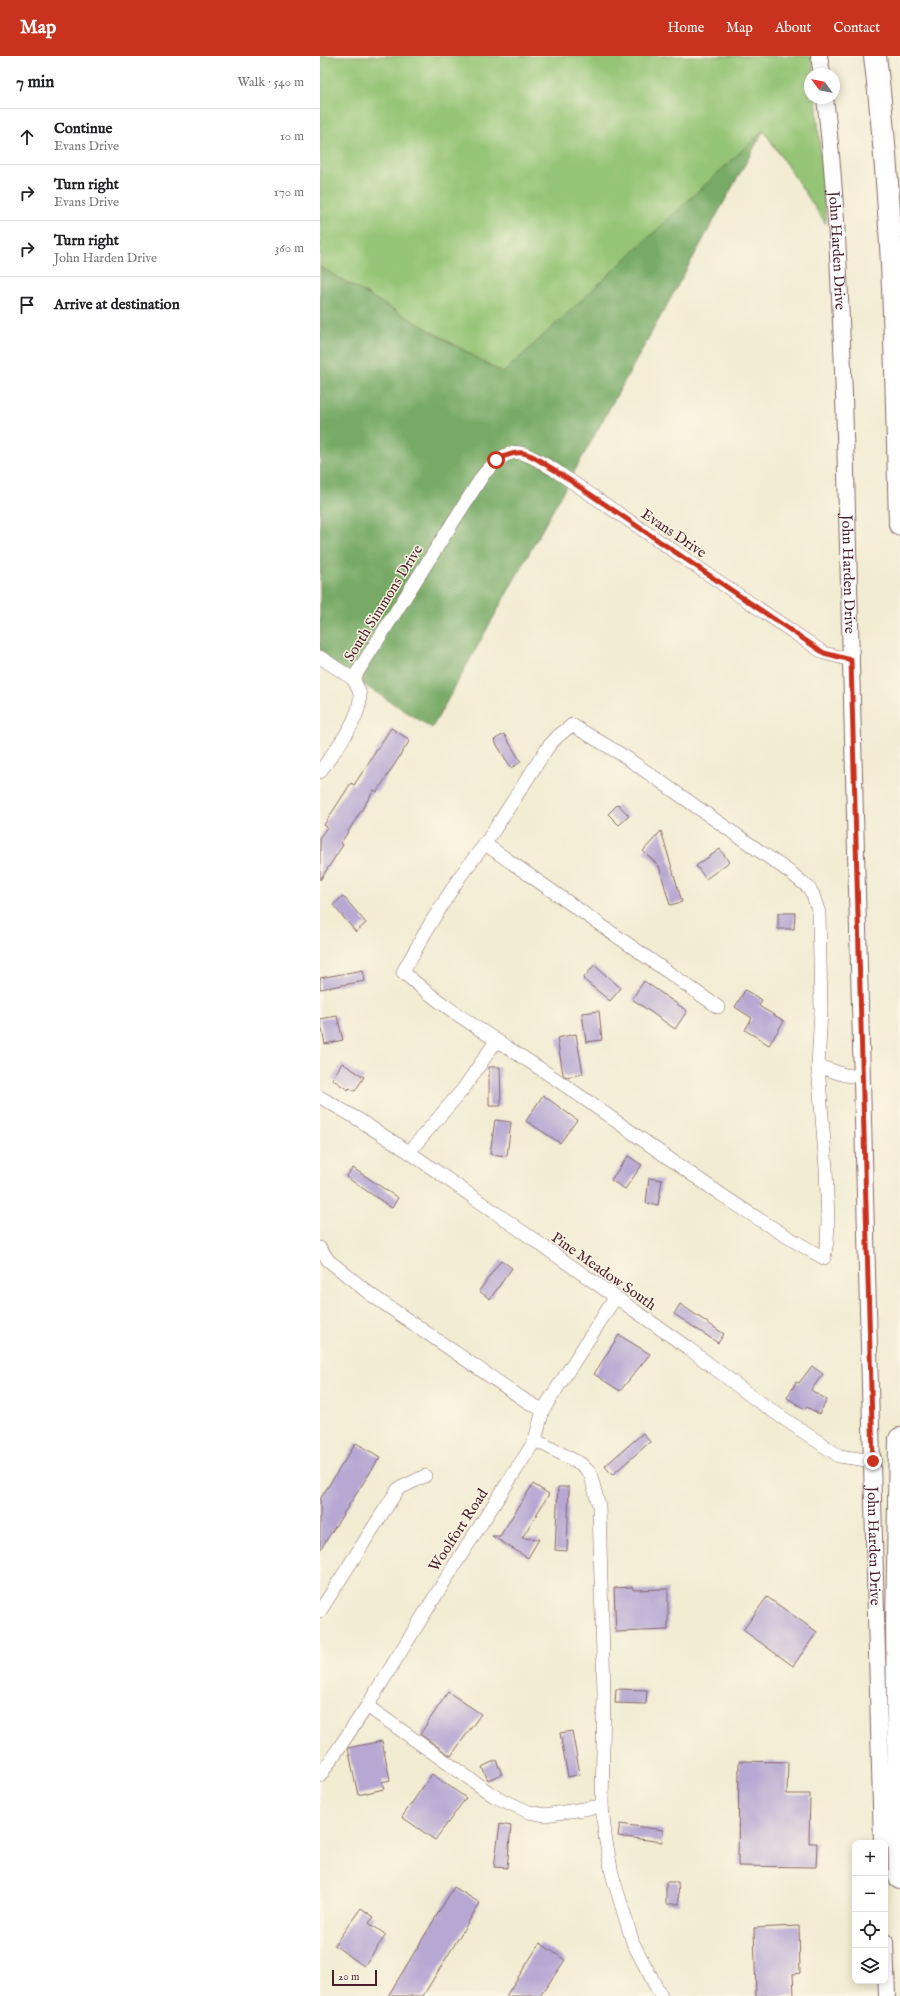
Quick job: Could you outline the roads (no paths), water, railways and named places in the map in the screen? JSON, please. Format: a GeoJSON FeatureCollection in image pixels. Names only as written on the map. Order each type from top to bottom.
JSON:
{"type":"FeatureCollection","features":[{"type":"Feature","properties":{"kind":"highway"},"geometry":{"type":"LineString","coordinates":[[875,56],[883,118],[890,224],[900,524]]}},
{"type":"Feature","properties":{"kind":"highway"},"geometry":{"type":"LineString","coordinates":[[900,1439],[897,1628],[900,1878]]}},
{"type":"Feature","properties":{"kind":"street"},"geometry":{"type":"LineString","coordinates":[[819,56],[821,68]]}},
{"type":"Feature","properties":{"kind":"street","name":"John Harden Drive"},"geometry":{"type":"LineString","coordinates":[[826,104],[831,152],[839,264],[873,1461],[882,1840]]}},
{"type":"Feature","properties":{"kind":"street","name":"Evans Drive"},"geometry":{"type":"LineString","coordinates":[[483,475],[496,460],[512,452],[526,453],[553,469],[824,653],[851,660]]}},
{"type":"Feature","properties":{"kind":"street","name":"South Simmons Drive"},"geometry":{"type":"LineString","coordinates":[[320,772],[354,720],[359,708],[360,694],[353,679],[483,475]]}},
{"type":"Feature","properties":{"kind":"street"},"geometry":{"type":"LineString","coordinates":[[320,657],[353,679]]}},
{"type":"Feature","properties":{"kind":"street"},"geometry":{"type":"LineString","coordinates":[[572,725],[624,756],[792,873],[809,888],[819,913],[821,1010],[818,1066],[827,1214],[827,1241],[824,1258],[789,1239],[720,1194],[557,1080],[496,1041],[418,985],[403,972],[430,924],[461,874],[485,844],[548,747],[558,736],[572,725]]}},
{"type":"Feature","properties":{"kind":"street"},"geometry":{"type":"LineString","coordinates":[[485,844],[718,1007]]}},
{"type":"Feature","properties":{"kind":"street"},"geometry":{"type":"LineString","coordinates":[[409,1152],[464,1088],[496,1041]]}},
{"type":"Feature","properties":{"kind":"street"},"geometry":{"type":"LineString","coordinates":[[818,1066],[845,1075],[862,1076]]}},
{"type":"Feature","properties":{"kind":"street","name":"Pine Meadow South"},"geometry":{"type":"LineString","coordinates":[[320,1097],[409,1152],[839,1456],[873,1461]]}},
{"type":"Feature","properties":{"kind":"street"},"geometry":{"type":"LineString","coordinates":[[320,1248],[328,1260],[370,1294],[526,1401],[543,1410]]}},
{"type":"Feature","properties":{"kind":"street","name":"Woolfort Road"},"geometry":{"type":"LineString","coordinates":[[320,1776],[367,1706],[534,1440],[543,1410],[615,1298]]}},
{"type":"Feature","properties":{"kind":"street"},"geometry":{"type":"LineString","coordinates":[[534,1440],[581,1464],[590,1473],[599,1506],[604,1693],[602,1806],[612,1874],[633,1943],[661,1996]]}},
{"type":"Feature","properties":{"kind":"street"},"geometry":{"type":"LineString","coordinates":[[320,1611],[398,1489],[425,1476]]}},
{"type":"Feature","properties":{"kind":"street"},"geometry":{"type":"LineString","coordinates":[[367,1706],[494,1796],[529,1812],[545,1815],[602,1806]]}},
{"type":"Feature","properties":{"kind":"street"},"geometry":{"type":"LineString","coordinates":[[885,1948],[887,1996]]}}]}
